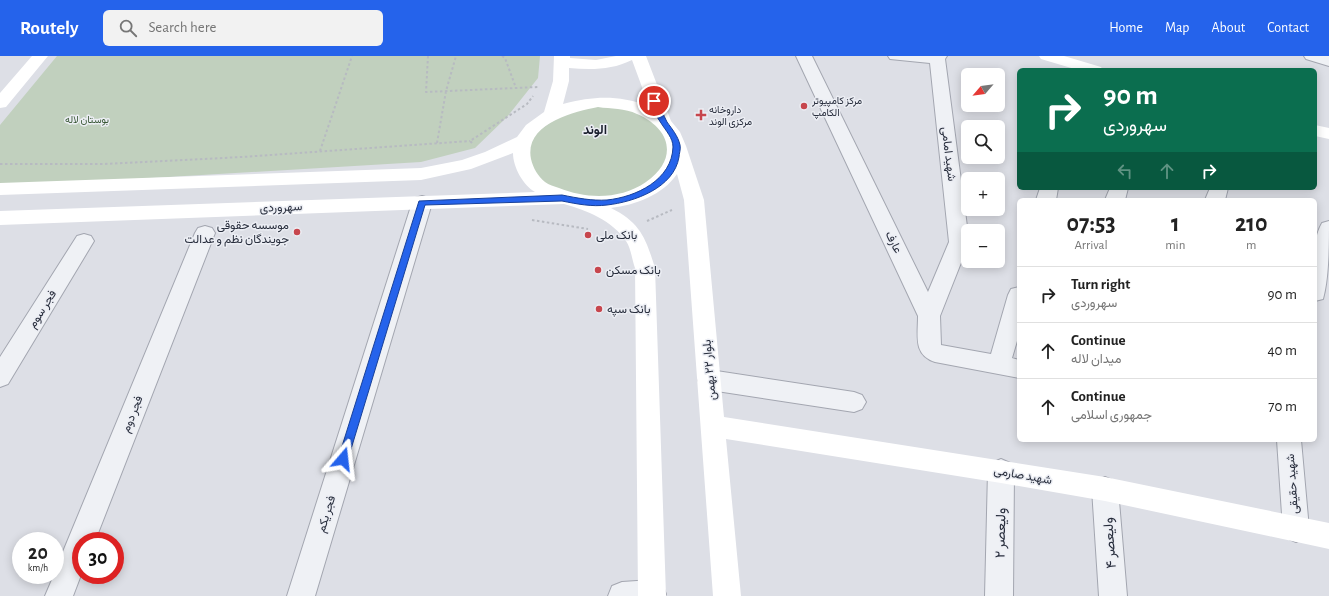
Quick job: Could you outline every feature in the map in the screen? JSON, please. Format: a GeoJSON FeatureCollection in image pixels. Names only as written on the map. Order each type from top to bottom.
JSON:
{"type":"FeatureCollection","features":[{"type":"Feature","properties":{"kind":"main road"},"geometry":{"type":"LineString","coordinates":[[0,103],[40,56]]}},
{"type":"Feature","properties":{"kind":"main road"},"geometry":{"type":"LineString","coordinates":[[552,114],[561,81],[562,59],[585,65],[611,63],[628,56]]}},
{"type":"Feature","properties":{"kind":"main road"},"geometry":{"type":"LineString","coordinates":[[638,56],[663,122]]}},
{"type":"Feature","properties":{"kind":"main road"},"geometry":{"type":"LineString","coordinates":[[1047,56],[1082,68]]}},
{"type":"Feature","properties":{"kind":"main road"},"geometry":{"type":"LineString","coordinates":[[572,200],[607,202],[631,198],[653,187],[667,176],[674,165],[677,146],[671,131],[663,122],[643,110],[624,104],[598,102],[574,106],[552,114],[534,127],[524,141],[521,155],[524,170],[538,186],[616,220],[627,230],[636,239],[645,268],[652,595]]}},
{"type":"Feature","properties":{"kind":"main road"},"geometry":{"type":"LineString","coordinates":[[0,189],[421,174],[465,165],[484,159],[524,141]]}},
{"type":"Feature","properties":{"kind":"main road","name":"بلوار ۲۲ بهمن"},"geometry":{"type":"LineString","coordinates":[[677,146],[694,200],[727,596]]}},
{"type":"Feature","properties":{"kind":"main road"},"geometry":{"type":"LineString","coordinates":[[180,210],[195,182]]}},
{"type":"Feature","properties":{"kind":"main road","name":"سهروردی"},"geometry":{"type":"LineString","coordinates":[[0,218],[180,210],[504,200],[572,200]]}},
{"type":"Feature","properties":{"kind":"main road","name":"شهید صارمی"},"geometry":{"type":"LineString","coordinates":[[714,426],[1106,489],[1329,536]]}},
{"type":"Feature","properties":{"kind":"street","name":"عارف"},"geometry":{"type":"LineString","coordinates":[[804,56],[929,316],[930,349],[932,352],[1009,367]]}},
{"type":"Feature","properties":{"kind":"street"},"geometry":{"type":"LineString","coordinates":[[896,56],[938,58]]}},
{"type":"Feature","properties":{"kind":"street"},"geometry":{"type":"LineString","coordinates":[[1312,56],[1329,61]]}},
{"type":"Feature","properties":{"kind":"street","name":"شهید امامی"},"geometry":{"type":"LineString","coordinates":[[929,316],[959,242],[938,58]]}},
{"type":"Feature","properties":{"kind":"street","name":"فجر یکم"},"geometry":{"type":"LineString","coordinates":[[301,596],[422,203]]}},
{"type":"Feature","properties":{"kind":"street"},"geometry":{"type":"LineString","coordinates":[[1317,284],[1329,228]]}},
{"type":"Feature","properties":{"kind":"street","name":"فجر دوم"},"geometry":{"type":"LineString","coordinates":[[59,596],[205,233]]}},
{"type":"Feature","properties":{"kind":"street","name":"فجر سوم"},"geometry":{"type":"LineString","coordinates":[[0,377],[84,241]]}},
{"type":"Feature","properties":{"kind":"street"},"geometry":{"type":"LineString","coordinates":[[1009,367],[1017,309]]}},
{"type":"Feature","properties":{"kind":"street"},"geometry":{"type":"LineString","coordinates":[[710,380],[854,402]]}},
{"type":"Feature","properties":{"kind":"street","name":"شهید حقیقی"},"geometry":{"type":"LineString","coordinates":[[1289,442],[1296,529]]}},
{"type":"Feature","properties":{"kind":"street","name":"ولیعصر ۲"},"geometry":{"type":"LineString","coordinates":[[999,596],[1001,471]]}},
{"type":"Feature","properties":{"kind":"street","name":"ولیعصر ۴"},"geometry":{"type":"LineString","coordinates":[[1106,489],[1113,596]]}},
{"type":"Feature","properties":{"kind":"street"},"geometry":{"type":"LineString","coordinates":[[622,596],[652,595]]}},
{"type":"Feature","properties":{"kind":"path"},"geometry":{"type":"LineString","coordinates":[[320,151],[352,56]]}},
{"type":"Feature","properties":{"kind":"path"},"geometry":{"type":"LineString","coordinates":[[0,164],[105,164],[470,141],[527,104],[541,87],[426,92],[428,56]]}},
{"type":"Feature","properties":{"kind":"path"},"geometry":{"type":"LineString","coordinates":[[437,143],[446,91],[456,56]]}},
{"type":"Feature","properties":{"kind":"path"},"geometry":{"type":"LineString","coordinates":[[502,56],[505,58],[516,88]]}},
{"type":"Feature","properties":{"kind":"path"},"geometry":{"type":"LineString","coordinates":[[470,141],[484,159]]}},
{"type":"Feature","properties":{"kind":"path"},"geometry":{"type":"LineString","coordinates":[[504,200],[514,217],[607,232],[627,230],[694,200]]}},
{"type":"Feature","properties":{"kind":"green space","name":"بوستان لاله"},"geometry":{"type":"Polygon","coordinates":[[[57,56],[540,56],[538,78],[507,117],[475,148],[421,162],[0,187],[0,125],[57,56]]]}},
{"type":"Feature","properties":{"kind":"green space"},"geometry":{"type":"Polygon","coordinates":[[[624,104],[671,131],[667,176],[607,202],[538,186],[524,141],[574,106],[624,104]]]}},
{"type":"Feature","properties":{"kind":"place","name":"مرکز کامپیوتر الکامپ"},"geometry":{"type":"Point","coordinates":[804,106]}},
{"type":"Feature","properties":{"kind":"place","name":"داروخانه مرکزی الوند"},"geometry":{"type":"Point","coordinates":[701,115]}},
{"type":"Feature","properties":{"kind":"place","name":"موسسه حقوقی جویندگان نظم و عدالت"},"geometry":{"type":"Point","coordinates":[297,232]}},
{"type":"Feature","properties":{"kind":"place","name":"بانک ملی"},"geometry":{"type":"Point","coordinates":[588,235]}},
{"type":"Feature","properties":{"kind":"place","name":"بانک مسکن"},"geometry":{"type":"Point","coordinates":[598,270]}},
{"type":"Feature","properties":{"kind":"place","name":"بانک سپه"},"geometry":{"type":"Point","coordinates":[599,309]}},
{"type":"Feature","properties":{"kind":"district","name":"الوند"},"geometry":{"type":"Point","coordinates":[595,129]}},
{"type":"Feature","properties":{"kind":"route"},"geometry":{"type":"LineString","coordinates":[[343,459],[422,203],[562,198],[583,202],[607,202],[631,198],[653,187],[667,176],[674,165],[677,146],[671,131],[663,122],[654,101]]}}]}
